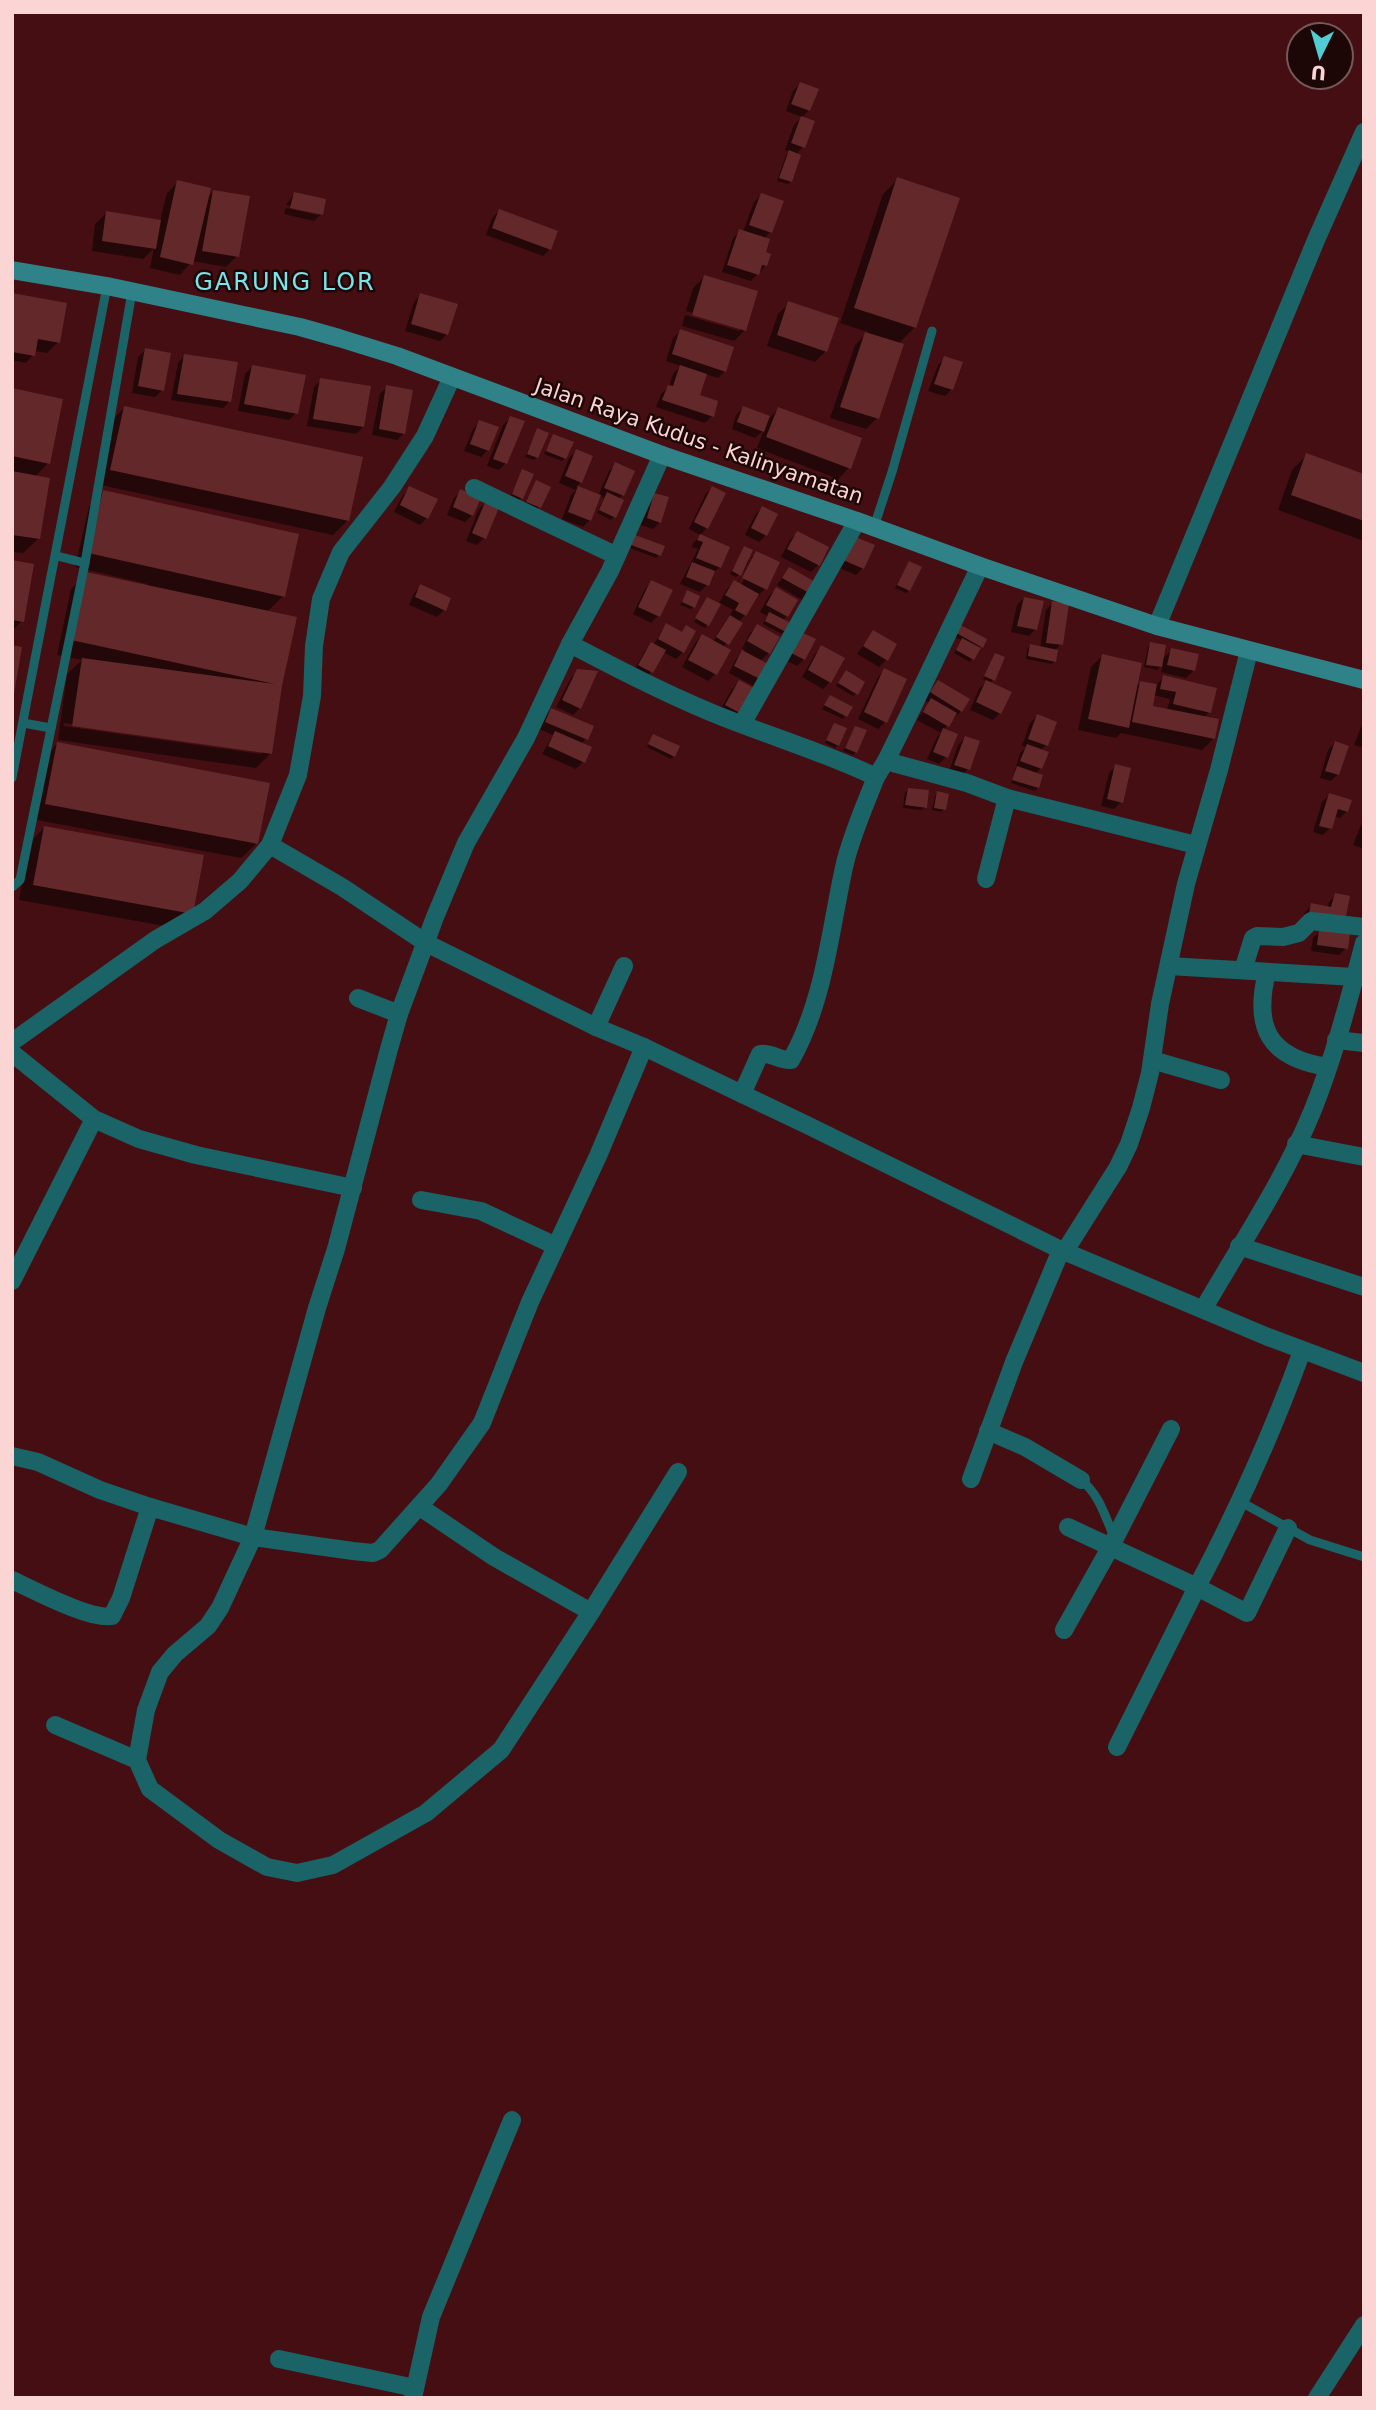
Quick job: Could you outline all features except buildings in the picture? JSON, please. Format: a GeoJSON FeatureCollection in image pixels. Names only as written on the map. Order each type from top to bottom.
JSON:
{"type":"FeatureCollection","features":[{"type":"Feature","properties":{"kind":"main road","name":"Jalan Raya Kudus - Kalinyamatan"},"geometry":{"type":"LineString","coordinates":[[12,270],[107,286],[300,327],[397,356],[662,455],[1157,626],[1364,680]]}},
{"type":"Feature","properties":{"kind":"street"},"geometry":{"type":"LineString","coordinates":[[1157,626],[1316,240],[1364,132]]}},
{"type":"Feature","properties":{"kind":"street"},"geometry":{"type":"LineString","coordinates":[[12,1042],[155,940],[205,911],[240,881],[270,845],[298,775],[312,695],[314,646],[321,599],[341,552],[392,487],[418,446],[452,377]]}},
{"type":"Feature","properties":{"kind":"street"},"geometry":{"type":"LineString","coordinates":[[662,455],[617,556],[570,644],[526,738],[466,843],[426,943],[399,1014],[353,1188],[253,1537],[220,1608],[208,1626],[160,1672],[146,1710],[137,1760],[150,1789],[219,1840],[267,1867],[297,1872],[333,1865],[426,1813],[501,1750],[678,1472]]}},
{"type":"Feature","properties":{"kind":"street"},"geometry":{"type":"LineString","coordinates":[[474,488],[617,556]]}},
{"type":"Feature","properties":{"kind":"street"},"geometry":{"type":"LineString","coordinates":[[742,724],[857,521]]}},
{"type":"Feature","properties":{"kind":"street"},"geometry":{"type":"LineString","coordinates":[[742,1094],[760,1054],[766,1053],[786,1061],[791,1060],[796,1052],[811,1015],[826,963],[846,859],[876,777],[980,566]]}},
{"type":"Feature","properties":{"kind":"street"},"geometry":{"type":"LineString","coordinates":[[570,644],[655,688],[847,763],[876,777]]}},
{"type":"Feature","properties":{"kind":"street"},"geometry":{"type":"LineString","coordinates":[[971,1479],[988,1431],[1063,1251],[1109,1183],[1129,1144],[1152,1060],[1160,1004],[1196,845],[1250,651]]}},
{"type":"Feature","properties":{"kind":"street"},"geometry":{"type":"LineString","coordinates":[[886,761],[967,783],[1007,798],[1196,845]]}},
{"type":"Feature","properties":{"kind":"street"},"geometry":{"type":"LineString","coordinates":[[986,878],[1007,798]]}},
{"type":"Feature","properties":{"kind":"street"},"geometry":{"type":"LineString","coordinates":[[270,845],[342,887],[426,943],[596,1027],[742,1094],[1063,1251],[1302,1351],[1364,1373]]}},
{"type":"Feature","properties":{"kind":"street"},"geometry":{"type":"LineString","coordinates":[[1243,970],[1253,937],[1283,937],[1299,933],[1311,921],[1364,927]]}},
{"type":"Feature","properties":{"kind":"street"},"geometry":{"type":"LineString","coordinates":[[1204,1308],[1311,1114],[1328,1068],[1364,943]]}},
{"type":"Feature","properties":{"kind":"street"},"geometry":{"type":"LineString","coordinates":[[596,1027],[624,966]]}},
{"type":"Feature","properties":{"kind":"street"},"geometry":{"type":"LineString","coordinates":[[1169,966],[1354,977]]}},
{"type":"Feature","properties":{"kind":"street"},"geometry":{"type":"LineString","coordinates":[[1267,972],[1261,1012],[1275,1045],[1292,1059],[1328,1068]]}},
{"type":"Feature","properties":{"kind":"street"},"geometry":{"type":"LineString","coordinates":[[358,998],[399,1014]]}},
{"type":"Feature","properties":{"kind":"street"},"geometry":{"type":"LineString","coordinates":[[1336,1040],[1364,1043]]}},
{"type":"Feature","properties":{"kind":"street"},"geometry":{"type":"LineString","coordinates":[[12,1456],[38,1462],[100,1490],[188,1520],[253,1537],[377,1552],[420,1507],[482,1423],[530,1303],[644,1047]]}},
{"type":"Feature","properties":{"kind":"street"},"geometry":{"type":"LineString","coordinates":[[12,1053],[93,1119],[139,1139],[196,1155],[353,1188]]}},
{"type":"Feature","properties":{"kind":"street"},"geometry":{"type":"LineString","coordinates":[[1152,1060],[1221,1080]]}},
{"type":"Feature","properties":{"kind":"street"},"geometry":{"type":"LineString","coordinates":[[12,1281],[93,1119]]}},
{"type":"Feature","properties":{"kind":"street"},"geometry":{"type":"LineString","coordinates":[[1296,1144],[1364,1157]]}},
{"type":"Feature","properties":{"kind":"street"},"geometry":{"type":"LineString","coordinates":[[421,1200],[481,1210],[556,1246]]}},
{"type":"Feature","properties":{"kind":"street"},"geometry":{"type":"LineString","coordinates":[[1239,1247],[1364,1287]]}},
{"type":"Feature","properties":{"kind":"street"},"geometry":{"type":"LineString","coordinates":[[1117,1747],[1241,1502],[1278,1420],[1302,1351]]}},
{"type":"Feature","properties":{"kind":"street"},"geometry":{"type":"LineString","coordinates":[[1064,1630],[1113,1543],[1171,1429]]}},
{"type":"Feature","properties":{"kind":"street"},"geometry":{"type":"LineString","coordinates":[[988,1431],[1025,1447],[1082,1480]]}},
{"type":"Feature","properties":{"kind":"street"},"geometry":{"type":"LineString","coordinates":[[12,1580],[88,1612],[112,1616],[121,1598],[150,1507]]}},
{"type":"Feature","properties":{"kind":"street"},"geometry":{"type":"LineString","coordinates":[[420,1507],[494,1557],[591,1612]]}},
{"type":"Feature","properties":{"kind":"street"},"geometry":{"type":"LineString","coordinates":[[1068,1527],[1113,1543],[1251,1615],[1288,1528]]}},
{"type":"Feature","properties":{"kind":"street"},"geometry":{"type":"LineString","coordinates":[[55,1725],[137,1760]]}},
{"type":"Feature","properties":{"kind":"street"},"geometry":{"type":"LineString","coordinates":[[279,2359],[414,2393],[431,2317],[512,2120]]}},
{"type":"Feature","properties":{"kind":"street"},"geometry":{"type":"LineString","coordinates":[[1317,2398],[1364,2325]]}},
{"type":"Feature","properties":{"kind":"lane"},"geometry":{"type":"LineString","coordinates":[[12,778],[107,286]]}},
{"type":"Feature","properties":{"kind":"lane"},"geometry":{"type":"LineString","coordinates":[[12,887],[20,880],[85,563],[132,292]]}},
{"type":"Feature","properties":{"kind":"lane"},"geometry":{"type":"LineString","coordinates":[[874,527],[932,331]]}},
{"type":"Feature","properties":{"kind":"lane"},"geometry":{"type":"LineString","coordinates":[[57,556],[85,563]]}},
{"type":"Feature","properties":{"kind":"lane"},"geometry":{"type":"LineString","coordinates":[[23,723],[51,728]]}},
{"type":"Feature","properties":{"kind":"lane"},"geometry":{"type":"LineString","coordinates":[[1082,1480],[1098,1499],[1113,1543]]}},
{"type":"Feature","properties":{"kind":"lane"},"geometry":{"type":"LineString","coordinates":[[1241,1502],[1323,1546],[1364,1557]]}},
{"type":"Feature","properties":{"kind":"district","name":"GARUNG LOR"},"geometry":{"type":"Point","coordinates":[285,282]}}]}
